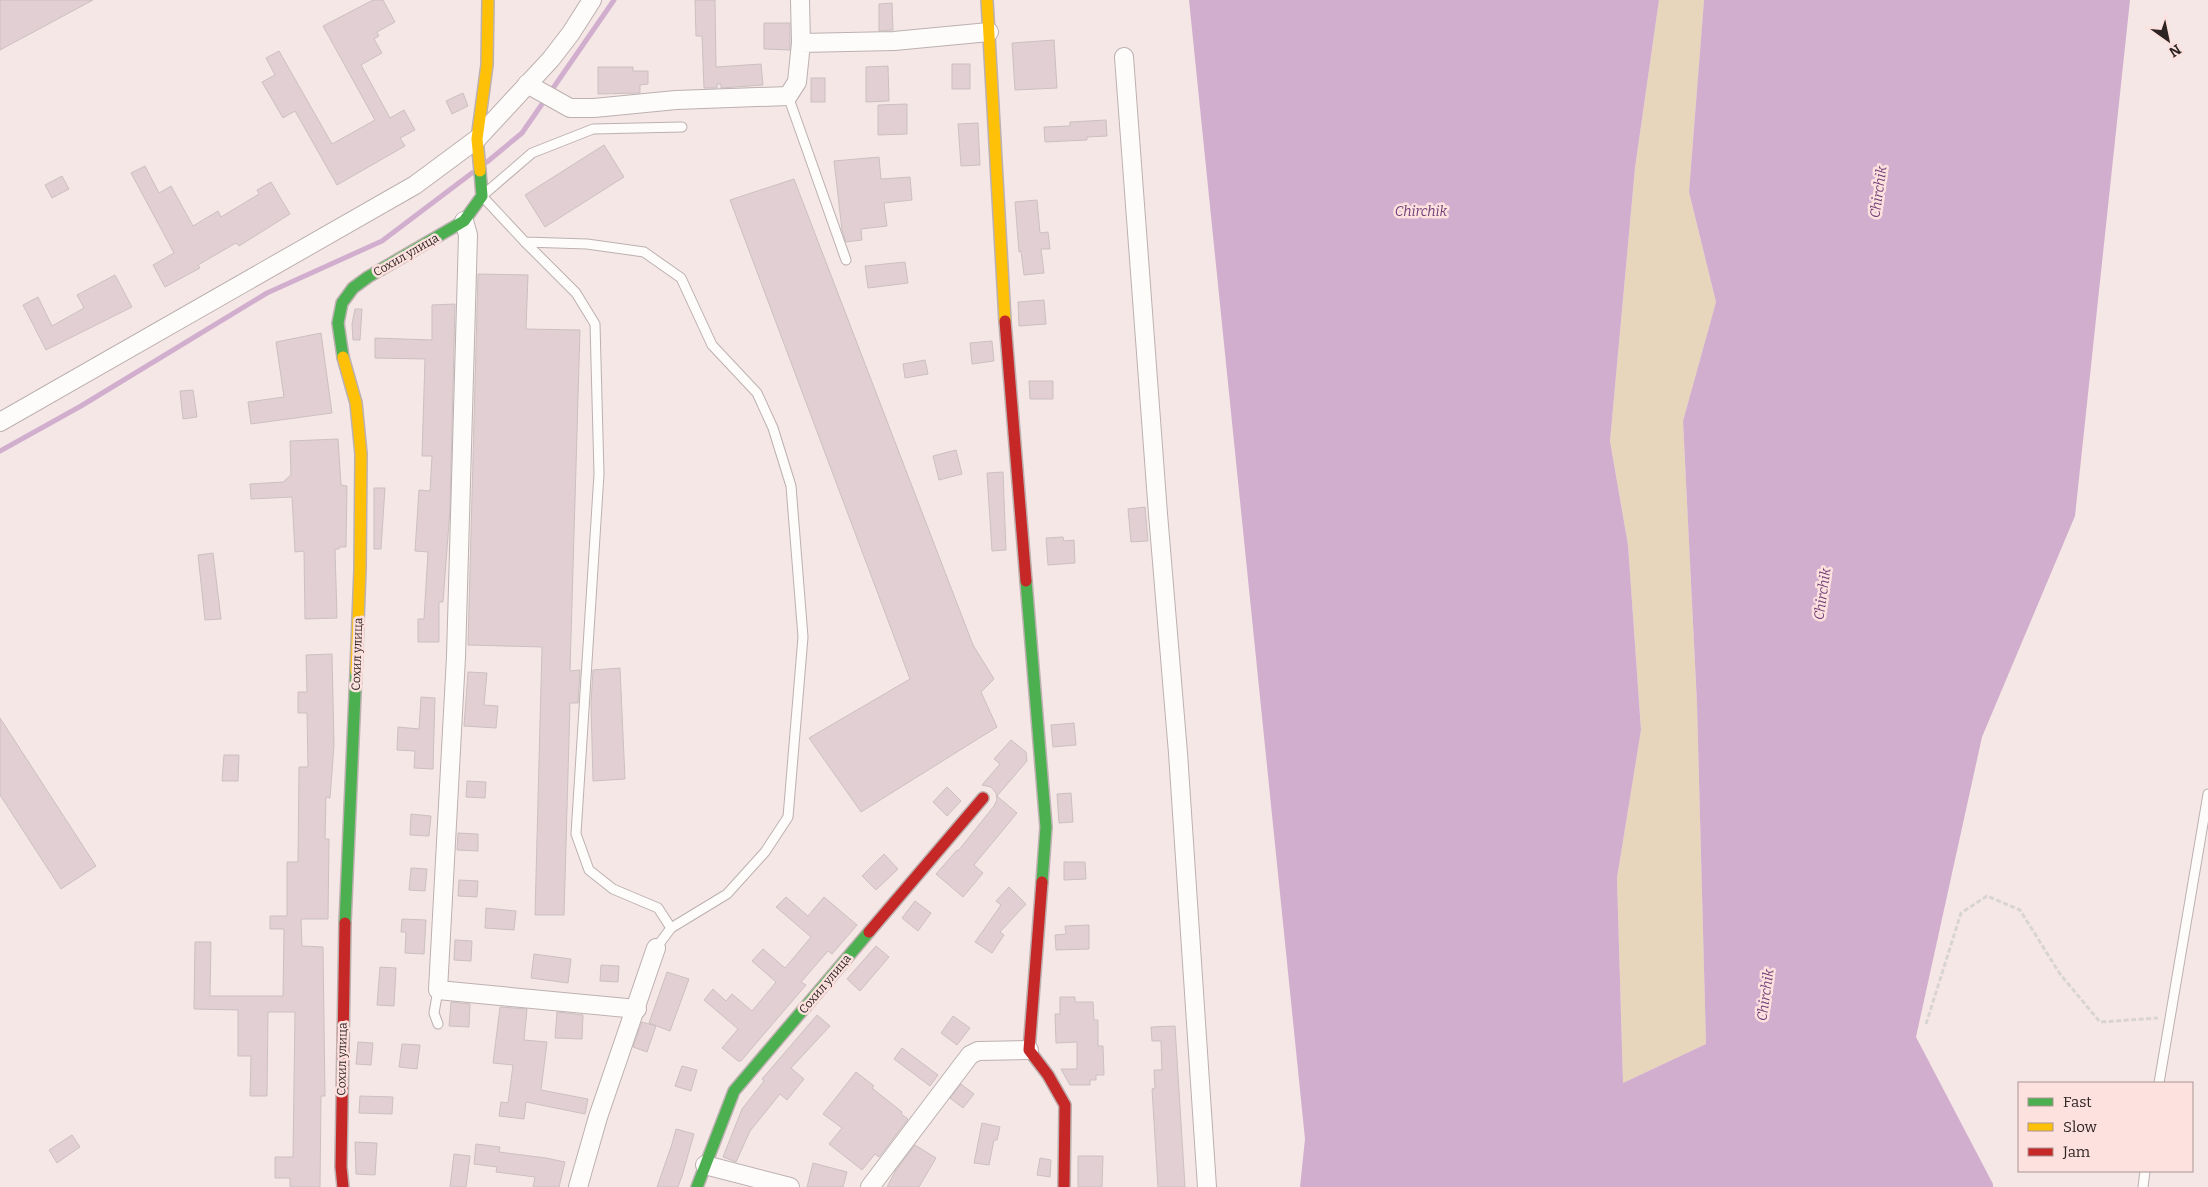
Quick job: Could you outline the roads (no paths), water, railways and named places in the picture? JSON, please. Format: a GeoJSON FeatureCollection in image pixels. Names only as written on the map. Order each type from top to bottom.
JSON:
{"type":"FeatureCollection","features":[{"type":"Feature","properties":{"kind":"street"},"geometry":{"type":"LineString","coordinates":[[482,196],[477,139],[487,65],[488,0]]}},
{"type":"Feature","properties":{"kind":"street"},"geometry":{"type":"LineString","coordinates":[[0,422],[415,185],[477,139],[528,84],[571,33],[592,0]]}},
{"type":"Feature","properties":{"kind":"street"},"geometry":{"type":"LineString","coordinates":[[528,84],[570,108],[594,108],[676,100],[788,96],[797,82],[801,42],[800,0]]}},
{"type":"Feature","properties":{"kind":"street"},"geometry":{"type":"LineString","coordinates":[[987,0],[1005,324],[1046,827],[1029,1050],[1048,1075],[1065,1105],[1064,1186]]}},
{"type":"Feature","properties":{"kind":"street"},"geometry":{"type":"LineString","coordinates":[[801,42],[894,41],[989,32]]}},
{"type":"Feature","properties":{"kind":"street"},"geometry":{"type":"LineString","coordinates":[[1124,56],[1178,753],[1207,1187]]}},
{"type":"Feature","properties":{"kind":"street","name":"Сохил улица"},"geometry":{"type":"LineString","coordinates":[[343,1187],[341,1167],[345,923],[360,569],[361,454],[356,403],[340,345],[338,323],[342,303],[353,288],[368,277],[464,221],[482,196]]}},
{"type":"Feature","properties":{"kind":"street"},"geometry":{"type":"LineString","coordinates":[[464,221],[468,235],[456,657],[438,990],[637,1009]]}},
{"type":"Feature","properties":{"kind":"street","name":"Сохил улица"},"geometry":{"type":"LineString","coordinates":[[697,1187],[734,1091],[983,798]]}},
{"type":"Feature","properties":{"kind":"street"},"geometry":{"type":"LineString","coordinates":[[578,1187],[598,1117],[637,1009],[656,948]]}},
{"type":"Feature","properties":{"kind":"street"},"geometry":{"type":"LineString","coordinates":[[870,1187],[970,1056],[978,1051],[1029,1050]]}},
{"type":"Feature","properties":{"kind":"street"},"geometry":{"type":"LineString","coordinates":[[705,1165],[790,1187]]}},
{"type":"Feature","properties":{"kind":"lane"},"geometry":{"type":"LineString","coordinates":[[788,96],[846,260]]}},
{"type":"Feature","properties":{"kind":"lane"},"geometry":{"type":"LineString","coordinates":[[671,928],[658,908],[613,890],[589,870],[576,834],[599,474],[595,324],[576,293],[482,196],[532,153],[593,129],[682,127]]}},
{"type":"Feature","properties":{"kind":"lane"},"geometry":{"type":"LineString","coordinates":[[525,242],[587,244],[644,252],[681,278],[712,345],[757,393],[773,428],[791,486],[803,637],[788,817],[765,852],[726,894],[671,928],[656,948]]}},
{"type":"Feature","properties":{"kind":"lane"},"geometry":{"type":"LineString","coordinates":[[2159,1082],[2208,794]]}},
{"type":"Feature","properties":{"kind":"lane"},"geometry":{"type":"LineString","coordinates":[[438,990],[434,1013],[438,1024]]}},
{"type":"Feature","properties":{"kind":"lane"},"geometry":{"type":"LineString","coordinates":[[2142,1187],[2145,1172]]}},
{"type":"Feature","properties":{"kind":"water","name":"Chirchik"},"geometry":{"type":"Polygon","coordinates":[[[1189,0],[1659,0],[1635,168],[1610,441],[1628,545],[1641,730],[1617,878],[1623,1083],[1706,1044],[1697,704],[1683,421],[1716,302],[1689,192],[1704,0],[2130,0],[2075,516],[1982,737],[1916,1037],[1993,1187],[1300,1187],[1305,1139],[1189,0]]]}},
{"type":"Feature","properties":{"kind":"waterway"},"geometry":{"type":"LineString","coordinates":[[487,162],[522,133],[614,0]]}},
{"type":"Feature","properties":{"kind":"waterway"},"geometry":{"type":"LineString","coordinates":[[0,451],[81,406],[267,293],[382,241],[472,173]]}}]}
